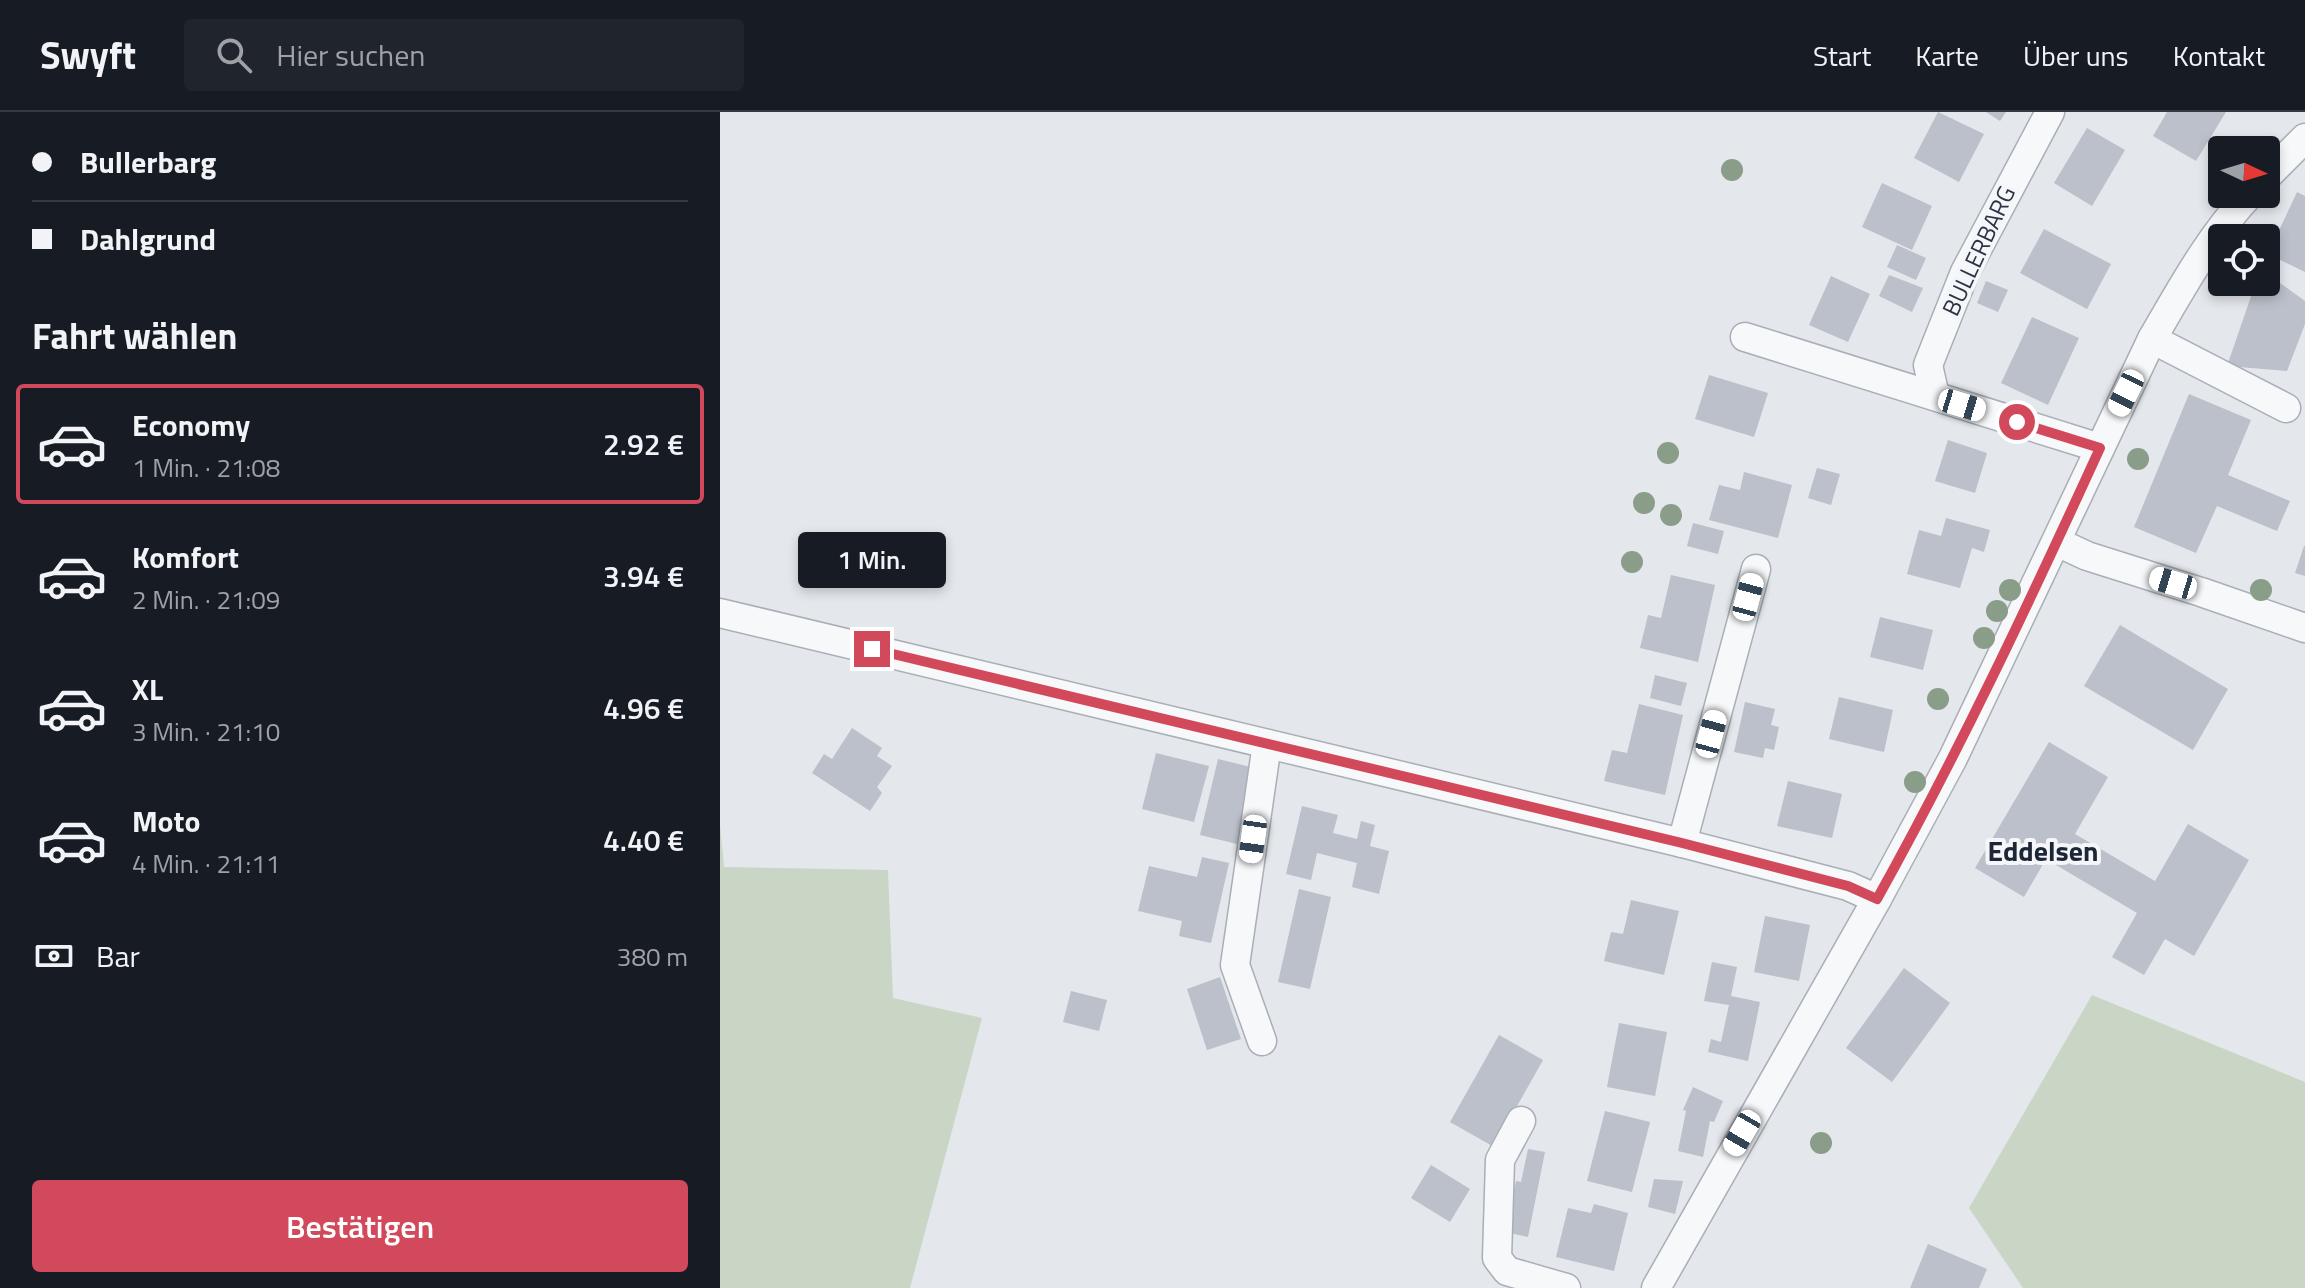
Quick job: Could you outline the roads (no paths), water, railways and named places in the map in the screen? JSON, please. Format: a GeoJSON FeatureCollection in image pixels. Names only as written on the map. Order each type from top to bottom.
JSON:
{"type":"FeatureCollection","features":[{"type":"Feature","properties":{"kind":"street","name":"BULLERBARG"},"geometry":{"type":"LineString","coordinates":[[1935,396],[1928,365],[1960,286],[2050,112]]}},
{"type":"Feature","properties":{"kind":"street"},"geometry":{"type":"LineString","coordinates":[[2280,166],[2299,152]]}},
{"type":"Feature","properties":{"kind":"street"},"geometry":{"type":"LineString","coordinates":[[1656,1288],[1877,899],[1953,758],[2152,339],[2190,274],[2238,208]]}},
{"type":"Feature","properties":{"kind":"street"},"geometry":{"type":"LineString","coordinates":[[1745,337],[2100,448]]}},
{"type":"Feature","properties":{"kind":"street"},"geometry":{"type":"LineString","coordinates":[[2152,339],[2286,408]]}},
{"type":"Feature","properties":{"kind":"street"},"geometry":{"type":"LineString","coordinates":[[2057,542],[2087,556],[2305,628]]}},
{"type":"Feature","properties":{"kind":"street"},"geometry":{"type":"LineString","coordinates":[[1682,843],[1756,569]]}},
{"type":"Feature","properties":{"kind":"street"},"geometry":{"type":"LineString","coordinates":[[720,613],[1682,843],[1848,886],[1877,899]]}},
{"type":"Feature","properties":{"kind":"street"},"geometry":{"type":"LineString","coordinates":[[1262,1041],[1235,965],[1267,744]]}},
{"type":"Feature","properties":{"kind":"street"},"geometry":{"type":"LineString","coordinates":[[1521,1121],[1500,1160],[1497,1258],[1507,1271],[1566,1288]]}},
{"type":"Feature","properties":{"kind":"district","name":"Eddelsen"},"geometry":{"type":"Point","coordinates":[2043,851]}}]}
